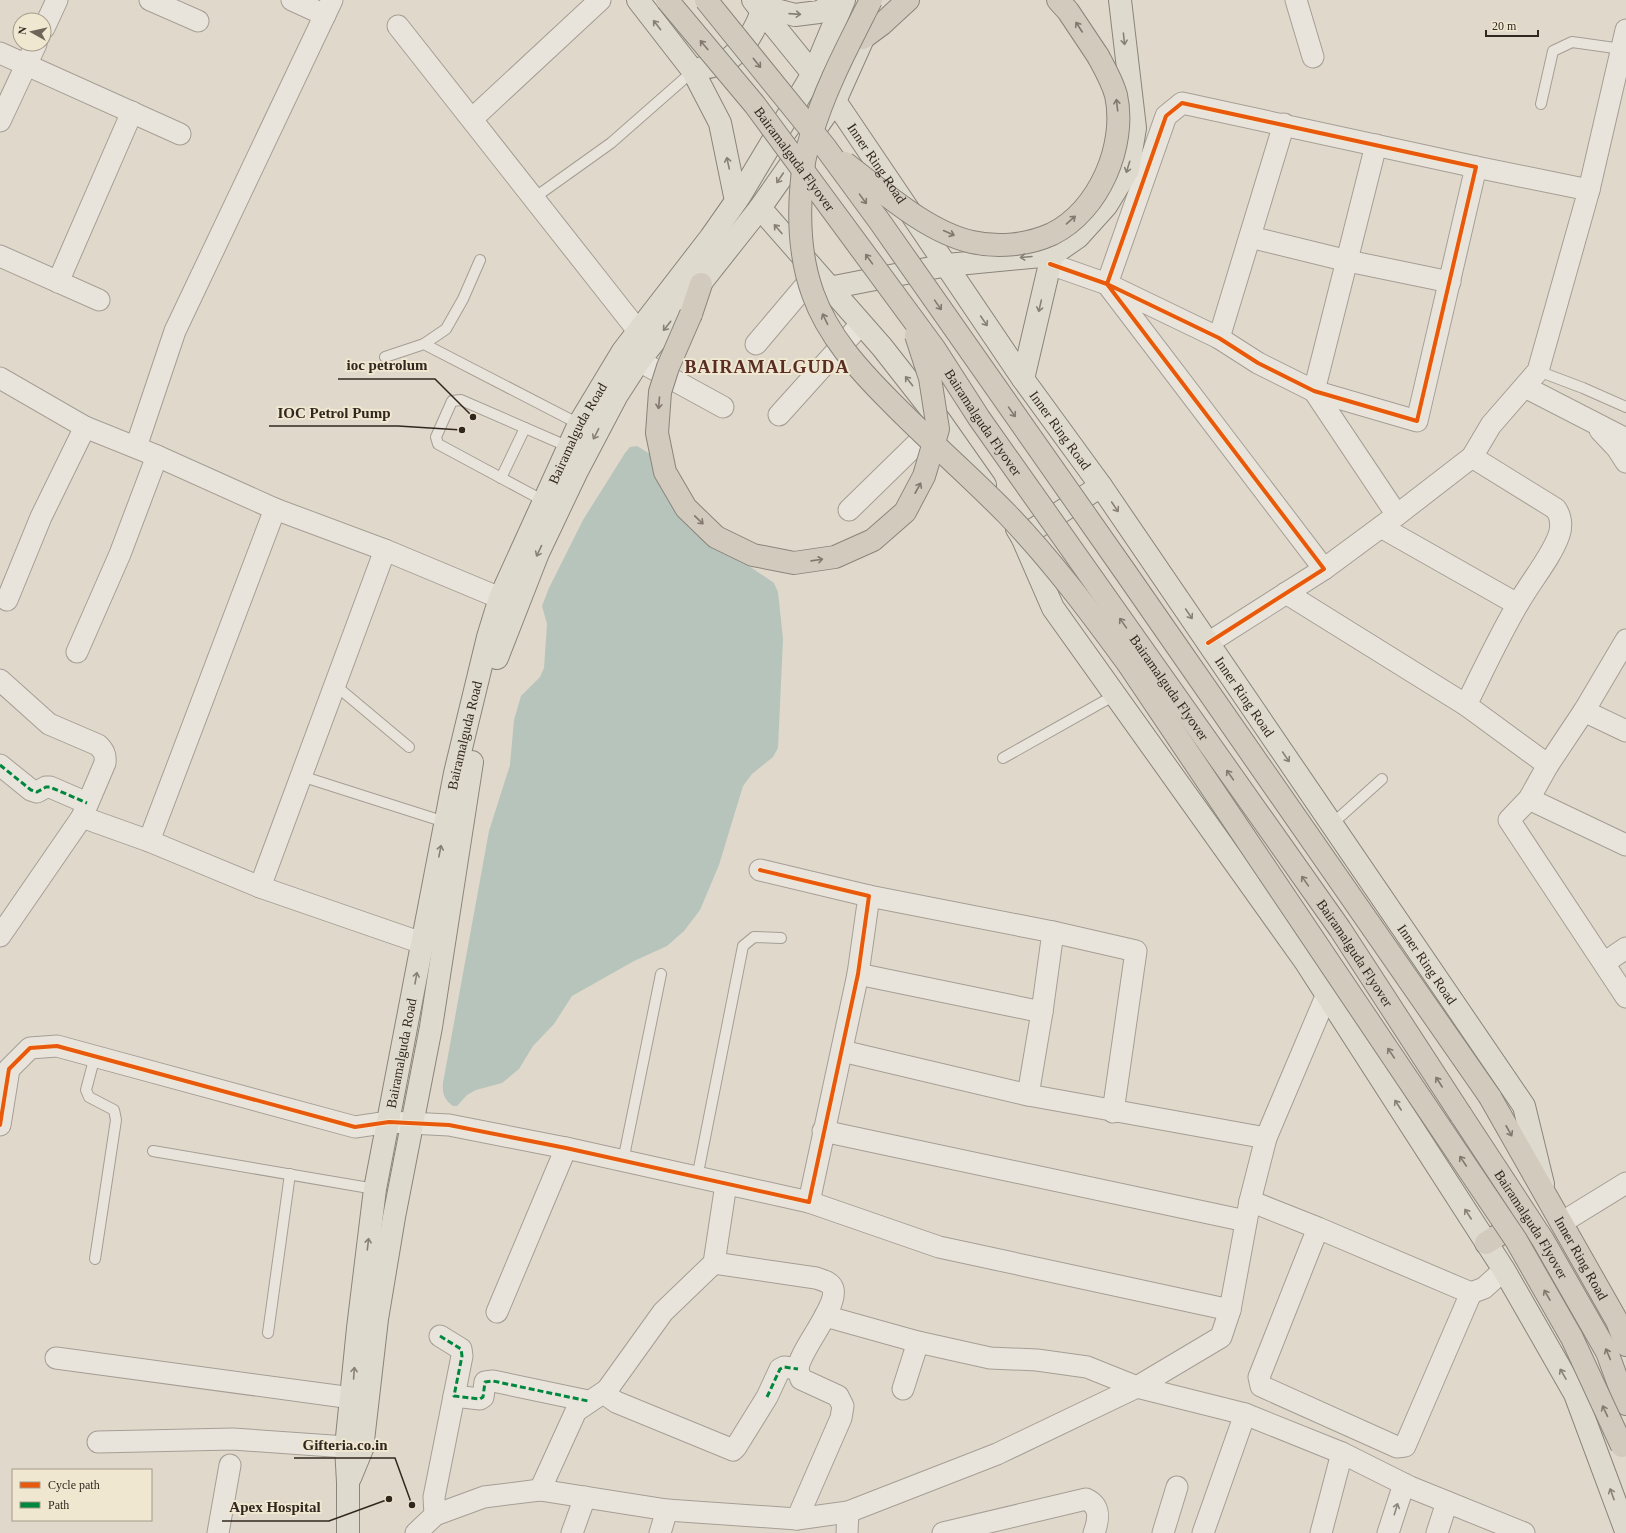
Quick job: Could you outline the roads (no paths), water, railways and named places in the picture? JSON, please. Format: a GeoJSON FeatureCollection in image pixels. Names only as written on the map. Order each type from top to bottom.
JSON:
{"type":"FeatureCollection","features":[{"type":"Feature","properties":{"kind":"highway","name":"Bairamalguda Flyover"},"geometry":{"type":"LineString","coordinates":[[667,0],[755,105],[909,313],[988,430],[1340,929],[1543,1240],[1607,1352],[1626,1404]]}},
{"type":"Feature","properties":{"kind":"highway","name":"Bairamalguda Flyover"},"geometry":{"type":"LineString","coordinates":[[706,0],[825,147],[880,222],[1126,573],[1490,1097],[1546,1199]]}},
{"type":"Feature","properties":{"kind":"highway"},"geometry":{"type":"LineString","coordinates":[[870,0],[831,81],[817,117],[804,161],[800,207],[802,248],[813,294],[832,333],[859,370],[914,426],[980,487],[1042,551],[1069,584],[1129,666],[1516,1240],[1572,1338],[1624,1452]]}},
{"type":"Feature","properties":{"kind":"highway"},"geometry":{"type":"LineString","coordinates":[[863,38],[882,24],[908,0]]}},
{"type":"Feature","properties":{"kind":"highway"},"geometry":{"type":"LineString","coordinates":[[825,147],[919,217],[948,233],[972,242],[1014,245],[1035,240],[1053,233],[1070,221],[1096,192],[1106,174],[1114,154],[1118,135],[1116,94],[1108,74],[1098,56],[1068,11],[1058,0]]}},
{"type":"Feature","properties":{"kind":"highway"},"geometry":{"type":"LineString","coordinates":[[700,284],[691,314],[668,367],[660,392],[656,433],[664,472],[686,508],[716,537],[753,555],[794,563],[835,557],[873,540],[905,512],[924,476],[938,429],[930,378],[909,313]]}},
{"type":"Feature","properties":{"kind":"highway","name":"Inner Ring Road"},"geometry":{"type":"LineString","coordinates":[[1546,1199],[1621,1318],[1626,1345]]}},
{"type":"Feature","properties":{"kind":"highway"},"geometry":{"type":"LineString","coordinates":[[1486,1243],[1528,1217]]}},
{"type":"Feature","properties":{"kind":"main road"},"geometry":{"type":"LineString","coordinates":[[638,0],[691,68],[720,123],[736,201]]}},
{"type":"Feature","properties":{"kind":"main road"},"geometry":{"type":"LineString","coordinates":[[691,68],[713,67],[737,54],[751,37],[757,5],[795,15],[819,12],[840,0]]}},
{"type":"Feature","properties":{"kind":"main road","name":"Bairamalguda Road"},"geometry":{"type":"LineString","coordinates":[[348,1482],[362,1449],[377,1319],[394,1217],[431,1027],[469,776],[487,690],[501,643],[521,594],[568,447],[579,424],[623,351],[711,237],[736,201],[814,72],[844,0]]}},
{"type":"Feature","properties":{"kind":"main road","name":"Bairamalguda Road"},"geometry":{"type":"LineString","coordinates":[[348,1533],[346,1447],[358,1328],[376,1189],[456,766],[488,637],[500,598],[552,497],[600,426],[639,361],[760,208],[836,101],[880,0]]}},
{"type":"Feature","properties":{"kind":"main road"},"geometry":{"type":"LineString","coordinates":[[823,280],[947,265],[1051,259],[1078,237],[1106,206],[1128,170],[1135,128],[1120,0]]}},
{"type":"Feature","properties":{"kind":"main road","name":"Inner Ring Road"},"geometry":{"type":"LineString","coordinates":[[757,5],[814,72],[836,101],[1023,379],[1101,486],[1524,1106],[1546,1199]]}},
{"type":"Feature","properties":{"kind":"main road"},"geometry":{"type":"LineString","coordinates":[[760,208],[882,347],[940,421],[1022,537],[1054,608],[1306,961],[1504,1270],[1575,1394],[1626,1531]]}},
{"type":"Feature","properties":{"kind":"main road"},"geometry":{"type":"LineString","coordinates":[[1023,379],[1051,259]]}},
{"type":"Feature","properties":{"kind":"main road"},"geometry":{"type":"LineString","coordinates":[[1022,537],[1101,486]]}},
{"type":"Feature","properties":{"kind":"main road"},"geometry":{"type":"LineString","coordinates":[[408,1024],[431,1027]]}},
{"type":"Feature","properties":{"kind":"street"},"geometry":{"type":"LineString","coordinates":[[51,12],[57,0]]}},
{"type":"Feature","properties":{"kind":"street"},"geometry":{"type":"LineString","coordinates":[[150,0],[198,21]]}},
{"type":"Feature","properties":{"kind":"street"},"geometry":{"type":"LineString","coordinates":[[136,447],[175,331],[328,7],[292,0]]}},
{"type":"Feature","properties":{"kind":"street"},"geometry":{"type":"LineString","coordinates":[[472,119],[600,0]]}},
{"type":"Feature","properties":{"kind":"street"},"geometry":{"type":"LineString","coordinates":[[1296,0],[1313,57]]}},
{"type":"Feature","properties":{"kind":"street"},"geometry":{"type":"LineString","coordinates":[[398,26],[639,332]]}},
{"type":"Feature","properties":{"kind":"street"},"geometry":{"type":"LineString","coordinates":[[1208,642],[1324,569],[1472,457],[1491,425],[1538,371],[1589,190],[1624,40]]}},
{"type":"Feature","properties":{"kind":"street"},"geometry":{"type":"LineString","coordinates":[[0,121],[32,52]]}},
{"type":"Feature","properties":{"kind":"street"},"geometry":{"type":"LineString","coordinates":[[0,53],[180,134]]}},
{"type":"Feature","properties":{"kind":"street"},"geometry":{"type":"LineString","coordinates":[[1107,284],[1166,116],[1182,103],[1589,190]]}},
{"type":"Feature","properties":{"kind":"street"},"geometry":{"type":"LineString","coordinates":[[58,282],[132,112]]}},
{"type":"Feature","properties":{"kind":"street"},"geometry":{"type":"LineString","coordinates":[[1219,338],[1284,124]]}},
{"type":"Feature","properties":{"kind":"street"},"geometry":{"type":"LineString","coordinates":[[1376,145],[1314,391],[1389,521],[1517,604]]}},
{"type":"Feature","properties":{"kind":"street"},"geometry":{"type":"LineString","coordinates":[[1051,259],[1107,284],[1219,338],[1258,363],[1314,391],[1417,421],[1476,167]]}},
{"type":"Feature","properties":{"kind":"street"},"geometry":{"type":"LineString","coordinates":[[1250,237],[1348,261],[1450,282]]}},
{"type":"Feature","properties":{"kind":"street"},"geometry":{"type":"LineString","coordinates":[[0,256],[99,300]]}},
{"type":"Feature","properties":{"kind":"street"},"geometry":{"type":"LineString","coordinates":[[756,344],[823,280]]}},
{"type":"Feature","properties":{"kind":"street"},"geometry":{"type":"LineString","coordinates":[[1107,284],[1324,569]]}},
{"type":"Feature","properties":{"kind":"street"},"geometry":{"type":"LineString","coordinates":[[780,415],[861,324]]}},
{"type":"Feature","properties":{"kind":"street"},"geometry":{"type":"LineString","coordinates":[[639,361],[723,407]]}},
{"type":"Feature","properties":{"kind":"street"},"geometry":{"type":"LineString","coordinates":[[0,378],[85,427],[157,456],[275,509],[385,550],[500,598]]}},
{"type":"Feature","properties":{"kind":"street"},"geometry":{"type":"LineString","coordinates":[[1525,387],[1626,439]]}},
{"type":"Feature","properties":{"kind":"street"},"geometry":{"type":"LineString","coordinates":[[849,510],[940,421]]}},
{"type":"Feature","properties":{"kind":"street"},"geometry":{"type":"LineString","coordinates":[[1595,423],[1617,448],[1626,462]]}},
{"type":"Feature","properties":{"kind":"street"},"geometry":{"type":"LineString","coordinates":[[7,600],[41,517],[85,427]]}},
{"type":"Feature","properties":{"kind":"street"},"geometry":{"type":"LineString","coordinates":[[77,652],[120,554],[157,456]]}},
{"type":"Feature","properties":{"kind":"street"},"geometry":{"type":"LineString","coordinates":[[1466,705],[1517,604],[1558,537],[1560,529],[1559,514],[1556,509],[1472,457]]}},
{"type":"Feature","properties":{"kind":"street"},"geometry":{"type":"LineString","coordinates":[[149,842],[275,509]]}},
{"type":"Feature","properties":{"kind":"street"},"geometry":{"type":"LineString","coordinates":[[260,887],[385,550]]}},
{"type":"Feature","properties":{"kind":"street"},"geometry":{"type":"LineString","coordinates":[[1286,593],[1466,705],[1548,765]]}},
{"type":"Feature","properties":{"kind":"street"},"geometry":{"type":"LineString","coordinates":[[1626,640],[1584,711],[1548,765],[1529,799],[1509,820],[1626,997]]}},
{"type":"Feature","properties":{"kind":"street"},"geometry":{"type":"LineString","coordinates":[[0,680],[49,724],[98,746],[104,750],[106,756],[105,763],[84,810],[0,936]]}},
{"type":"Feature","properties":{"kind":"street"},"geometry":{"type":"LineString","coordinates":[[1584,711],[1626,731]]}},
{"type":"Feature","properties":{"kind":"street"},"geometry":{"type":"LineString","coordinates":[[0,765],[31,790],[38,792],[46,787],[50,787],[84,810],[149,842],[260,887],[422,943]]}},
{"type":"Feature","properties":{"kind":"street"},"geometry":{"type":"LineString","coordinates":[[1529,799],[1626,845]]}},
{"type":"Feature","properties":{"kind":"street"},"geometry":{"type":"LineString","coordinates":[[760,870],[869,896],[1053,932],[1136,951],[1113,1112]]}},
{"type":"Feature","properties":{"kind":"street"},"geometry":{"type":"LineString","coordinates":[[809,1202],[823,1131],[858,974],[869,896]]}},
{"type":"Feature","properties":{"kind":"street"},"geometry":{"type":"LineString","coordinates":[[1028,1095],[1042,1012],[1053,932]]}},
{"type":"Feature","properties":{"kind":"street"},"geometry":{"type":"LineString","coordinates":[[1604,963],[1626,948]]}},
{"type":"Feature","properties":{"kind":"street"},"geometry":{"type":"LineString","coordinates":[[858,974],[1042,1012]]}},
{"type":"Feature","properties":{"kind":"street"},"geometry":{"type":"LineString","coordinates":[[416,1533],[435,1515],[484,1497],[540,1490],[667,1510],[797,1519],[848,1512],[997,1454],[1137,1388],[1221,1337],[1230,1310],[1248,1211],[1266,1138],[1327,994]]}},
{"type":"Feature","properties":{"kind":"street"},"geometry":{"type":"LineString","coordinates":[[0,1125],[5,1068],[30,1048],[57,1046],[355,1127],[389,1122],[449,1124],[566,1148],[809,1202],[939,1247],[1230,1310]]}},
{"type":"Feature","properties":{"kind":"street"},"geometry":{"type":"LineString","coordinates":[[842,1051],[1028,1095],[1113,1112],[1266,1138]]}},
{"type":"Feature","properties":{"kind":"street"},"geometry":{"type":"LineString","coordinates":[[823,1131],[1248,1211],[1318,1228],[1471,1293],[1484,1288],[1504,1270]]}},
{"type":"Feature","properties":{"kind":"street"},"geometry":{"type":"LineString","coordinates":[[497,1312],[566,1148]]}},
{"type":"Feature","properties":{"kind":"street"},"geometry":{"type":"LineString","coordinates":[[1561,1223],[1626,1183]]}},
{"type":"Feature","properties":{"kind":"street"},"geometry":{"type":"LineString","coordinates":[[540,1490],[576,1411],[588,1401],[607,1390],[663,1312],[714,1263],[726,1184]]}},
{"type":"Feature","properties":{"kind":"street"},"geometry":{"type":"LineString","coordinates":[[1318,1228],[1259,1377],[1261,1386],[1397,1447],[1405,1446],[1471,1293]]}},
{"type":"Feature","properties":{"kind":"street"},"geometry":{"type":"LineString","coordinates":[[714,1263],[816,1278],[827,1282],[833,1289],[833,1296],[825,1316],[800,1360],[798,1369],[800,1379],[838,1396],[843,1406],[841,1418],[797,1519]]}},
{"type":"Feature","properties":{"kind":"street"},"geometry":{"type":"LineString","coordinates":[[825,1316],[918,1342],[990,1358],[1036,1360],[1087,1367],[1137,1388],[1245,1414],[1342,1453],[1404,1484],[1524,1533]]}},
{"type":"Feature","properties":{"kind":"street"},"geometry":{"type":"LineString","coordinates":[[435,1515],[434,1497],[462,1356],[461,1349],[440,1336]]}},
{"type":"Feature","properties":{"kind":"street"},"geometry":{"type":"LineString","coordinates":[[903,1389],[918,1342]]}},
{"type":"Feature","properties":{"kind":"street"},"geometry":{"type":"LineString","coordinates":[[56,1358],[352,1398]]}},
{"type":"Feature","properties":{"kind":"street"},"geometry":{"type":"LineString","coordinates":[[607,1390],[609,1396],[616,1402],[733,1450],[767,1397],[780,1369],[784,1367],[798,1369]]}},
{"type":"Feature","properties":{"kind":"street"},"geometry":{"type":"LineString","coordinates":[[454,1396],[480,1399],[483,1397],[485,1382],[493,1381],[588,1401]]}},
{"type":"Feature","properties":{"kind":"street"},"geometry":{"type":"LineString","coordinates":[[1203,1533],[1245,1414]]}},
{"type":"Feature","properties":{"kind":"street"},"geometry":{"type":"LineString","coordinates":[[98,1442],[233,1439],[346,1447]]}},
{"type":"Feature","properties":{"kind":"street"},"geometry":{"type":"LineString","coordinates":[[1321,1533],[1342,1453]]}},
{"type":"Feature","properties":{"kind":"street"},"geometry":{"type":"LineString","coordinates":[[218,1533],[230,1464]]}},
{"type":"Feature","properties":{"kind":"street"},"geometry":{"type":"LineString","coordinates":[[1388,1533],[1404,1484]]}},
{"type":"Feature","properties":{"kind":"street"},"geometry":{"type":"LineString","coordinates":[[1163,1533],[1177,1487]]}},
{"type":"Feature","properties":{"kind":"street"},"geometry":{"type":"LineString","coordinates":[[572,1533],[584,1497]]}},
{"type":"Feature","properties":{"kind":"street"},"geometry":{"type":"LineString","coordinates":[[943,1533],[1086,1499],[1093,1502],[1097,1509],[1099,1519],[1094,1533]]}},
{"type":"Feature","properties":{"kind":"street"},"geometry":{"type":"LineString","coordinates":[[1437,1533],[1447,1502]]}},
{"type":"Feature","properties":{"kind":"street"},"geometry":{"type":"LineString","coordinates":[[660,1533],[667,1510]]}},
{"type":"Feature","properties":{"kind":"street"},"geometry":{"type":"LineString","coordinates":[[847,1533],[848,1512]]}},
{"type":"Feature","properties":{"kind":"lane"},"geometry":{"type":"LineString","coordinates":[[1541,104],[1553,50],[1572,42],[1624,40]]}},
{"type":"Feature","properties":{"kind":"lane"},"geometry":{"type":"LineString","coordinates":[[534,198],[611,143],[691,68]]}},
{"type":"Feature","properties":{"kind":"lane"},"geometry":{"type":"LineString","coordinates":[[385,356],[424,344],[446,329],[463,299],[480,260]]}},
{"type":"Feature","properties":{"kind":"lane"},"geometry":{"type":"LineString","coordinates":[[424,344],[579,424]]}},
{"type":"Feature","properties":{"kind":"lane"},"geometry":{"type":"LineString","coordinates":[[1538,371],[1583,388],[1626,407]]}},
{"type":"Feature","properties":{"kind":"lane"},"geometry":{"type":"LineString","coordinates":[[552,497],[501,478],[438,444],[436,437],[452,401],[461,400],[568,447]]}},
{"type":"Feature","properties":{"kind":"lane"},"geometry":{"type":"LineString","coordinates":[[501,478],[525,428]]}},
{"type":"Feature","properties":{"kind":"lane"},"geometry":{"type":"LineString","coordinates":[[335,685],[409,747]]}},
{"type":"Feature","properties":{"kind":"lane"},"geometry":{"type":"LineString","coordinates":[[1003,758],[1115,695]]}},
{"type":"Feature","properties":{"kind":"lane"},"geometry":{"type":"LineString","coordinates":[[301,776],[445,822]]}},
{"type":"Feature","properties":{"kind":"lane"},"geometry":{"type":"LineString","coordinates":[[1332,824],[1382,779]]}},
{"type":"Feature","properties":{"kind":"lane"},"geometry":{"type":"LineString","coordinates":[[696,1178],[743,946],[754,937],[781,938]]}},
{"type":"Feature","properties":{"kind":"lane"},"geometry":{"type":"LineString","coordinates":[[623,1161],[661,974]]}},
{"type":"Feature","properties":{"kind":"lane"},"geometry":{"type":"LineString","coordinates":[[95,1056],[86,1090],[89,1097],[114,1110],[116,1120],[95,1260]]}},
{"type":"Feature","properties":{"kind":"lane"},"geometry":{"type":"LineString","coordinates":[[153,1151],[376,1189]]}},
{"type":"Feature","properties":{"kind":"lane"},"geometry":{"type":"LineString","coordinates":[[268,1334],[290,1174]]}},
{"type":"Feature","properties":{"kind":"place","name":"ioc petrolum"},"geometry":{"type":"Point","coordinates":[473,417]}},
{"type":"Feature","properties":{"kind":"place","name":"IOC Petrol Pump"},"geometry":{"type":"Point","coordinates":[462,430]}},
{"type":"Feature","properties":{"kind":"place","name":"Apex Hospital"},"geometry":{"type":"Point","coordinates":[389,1499]}},
{"type":"Feature","properties":{"kind":"place","name":"Gifteria.co.in"},"geometry":{"type":"Point","coordinates":[412,1505]}},
{"type":"Feature","properties":{"kind":"district","name":"BAIRAMALGUDA"},"geometry":{"type":"Point","coordinates":[767,367]}}]}
